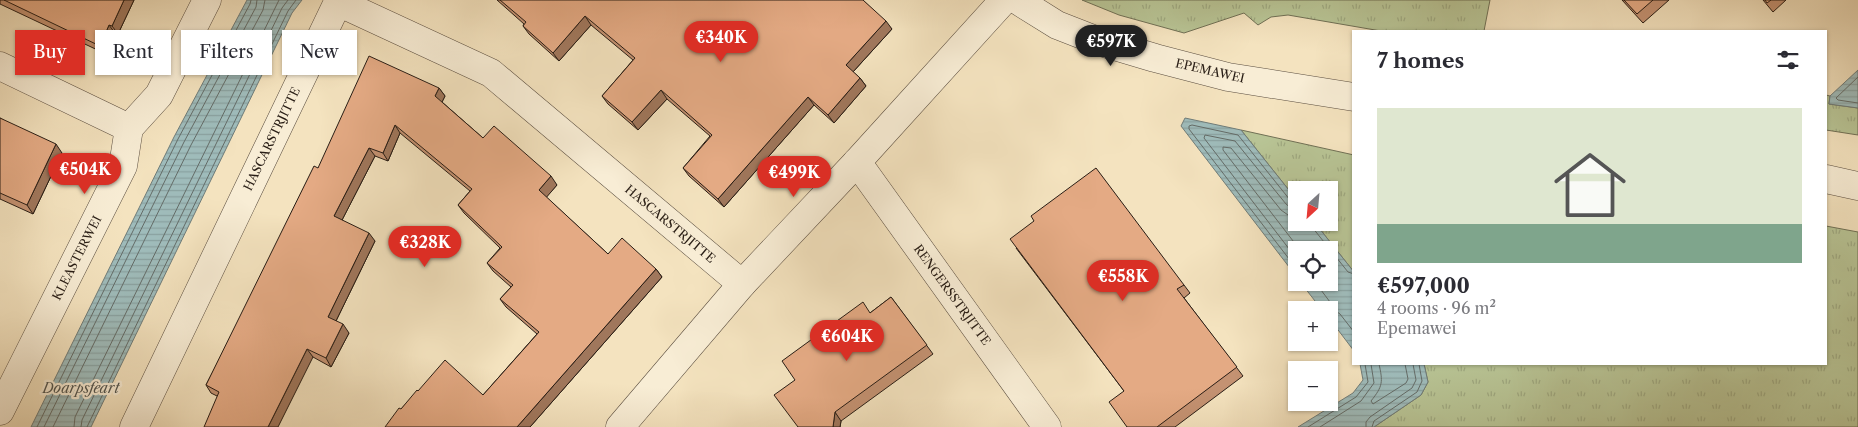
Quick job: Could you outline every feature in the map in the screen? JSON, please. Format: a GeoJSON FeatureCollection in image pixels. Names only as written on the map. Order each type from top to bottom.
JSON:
{"type":"FeatureCollection","features":[{"type":"Feature","properties":{"kind":"street"},"geometry":{"type":"LineString","coordinates":[[0,66],[130,128],[159,95],[206,0]]}},
{"type":"Feature","properties":{"kind":"street"},"geometry":{"type":"LineString","coordinates":[[620,427],[742,284],[857,162],[1004,0]]}},
{"type":"Feature","properties":{"kind":"street","name":"EPEMAWEI"},"geometry":{"type":"LineString","coordinates":[[1018,0],[1057,25],[1098,41],[1155,58],[1228,77],[1352,97]]}},
{"type":"Feature","properties":{"kind":"street","name":"HASCARSTRJITTE"},"geometry":{"type":"LineString","coordinates":[[134,427],[338,2],[491,73],[742,284]]}},
{"type":"Feature","properties":{"kind":"street","name":"KLEASTERWEI"},"geometry":{"type":"LineString","coordinates":[[0,411],[124,166],[130,128]]}},
{"type":"Feature","properties":{"kind":"street","name":"RENGERSSTRJITTE"},"geometry":{"type":"LineString","coordinates":[[857,162],[1047,427]]}},
{"type":"Feature","properties":{"kind":"street"},"geometry":{"type":"LineString","coordinates":[[1827,179],[1858,186]]}},
{"type":"Feature","properties":{"kind":"green space"},"geometry":{"type":"Polygon","coordinates":[[[1082,0],[1490,0],[1484,30],[1375,30],[1288,15],[1271,17],[1258,25],[1244,13],[1184,33],[1119,15],[1082,0]]]}},
{"type":"Feature","properties":{"kind":"green space"},"geometry":{"type":"Polygon","coordinates":[[[1827,95],[1830,96],[1829,104],[1858,108],[1858,135],[1827,130],[1827,95]]]}},
{"type":"Feature","properties":{"kind":"green space"},"geometry":{"type":"Polygon","coordinates":[[[1241,130],[1352,155],[1352,269],[1338,252],[1338,241],[1329,241],[1321,231],[1338,231],[1338,181],[1288,181],[1288,189],[1241,130]]]}},
{"type":"Feature","properties":{"kind":"green space"},"geometry":{"type":"Polygon","coordinates":[[[1827,226],[1858,232],[1858,427],[1374,427],[1421,395],[1428,382],[1424,365],[1827,365],[1827,226]]]}},
{"type":"Feature","properties":{"kind":"water","name":"Doarpsfeart"},"geometry":{"type":"Polygon","coordinates":[[[247,0],[302,0],[282,30],[272,54],[272,30],[231,30],[247,0]]]}},
{"type":"Feature","properties":{"kind":"water"},"geometry":{"type":"Polygon","coordinates":[[[1858,70],[1858,108],[1829,104],[1830,96],[1858,70]]]}},
{"type":"Feature","properties":{"kind":"water","name":"Doarpsfeart"},"geometry":{"type":"Polygon","coordinates":[[[207,75],[262,75],[91,427],[31,427],[174,137],[207,75]]]}},
{"type":"Feature","properties":{"kind":"water"},"geometry":{"type":"Polygon","coordinates":[[[1185,118],[1241,130],[1288,189],[1288,231],[1321,231],[1329,241],[1288,241],[1288,266],[1181,126],[1185,118]]]}},
{"type":"Feature","properties":{"kind":"water"},"geometry":{"type":"Polygon","coordinates":[[[1338,252],[1352,269],[1352,348],[1338,330],[1338,301],[1315,301],[1307,291],[1338,291],[1338,252]]]}},
{"type":"Feature","properties":{"kind":"water"},"geometry":{"type":"Polygon","coordinates":[[[1360,365],[1424,365],[1428,382],[1421,395],[1374,427],[1298,427],[1324,411],[1338,411],[1338,402],[1353,393],[1363,380],[1360,365]]]}},
{"type":"Feature","properties":{"kind":"building"},"geometry":{"type":"Polygon","coordinates":[[[4,0],[124,0],[112,26],[109,25],[107,30],[95,30],[95,44],[85,39],[85,30],[67,30],[4,0]]]}},
{"type":"Feature","properties":{"kind":"building"},"geometry":{"type":"Polygon","coordinates":[[[500,0],[863,0],[886,21],[846,65],[860,78],[828,115],[808,97],[718,199],[683,168],[712,135],[661,90],[632,122],[602,96],[635,58],[585,16],[553,53],[523,26],[526,22],[500,0]]]}},
{"type":"Feature","properties":{"kind":"building"},"geometry":{"type":"Polygon","coordinates":[[[1624,0],[1653,0],[1637,14],[1624,0]]]}},
{"type":"Feature","properties":{"kind":"building"},"geometry":{"type":"Polygon","coordinates":[[[369,56],[439,88],[435,96],[483,138],[494,126],[551,176],[539,190],[608,254],[622,238],[656,269],[517,427],[385,427],[399,408],[401,409],[445,360],[483,395],[539,332],[500,299],[513,285],[487,263],[502,247],[458,205],[472,189],[395,125],[383,153],[369,148],[334,216],[369,233],[328,317],[343,324],[326,358],[307,349],[268,427],[204,427],[219,392],[206,385],[314,166],[318,168],[369,56]]]}},
{"type":"Feature","properties":{"kind":"building"},"geometry":{"type":"Polygon","coordinates":[[[0,118],[56,144],[27,205],[0,193],[0,118]]]}},
{"type":"Feature","properties":{"kind":"building"},"geometry":{"type":"Polygon","coordinates":[[[1096,168],[1184,285],[1177,289],[1237,367],[1157,427],[1127,427],[1109,402],[1124,391],[1010,239],[1034,221],[1031,216],[1096,168]]]}},
{"type":"Feature","properties":{"kind":"building"},"geometry":{"type":"Polygon","coordinates":[[[891,297],[927,345],[835,412],[833,427],[798,427],[774,395],[795,380],[782,361],[863,302],[870,313],[891,297]]]}}]}
